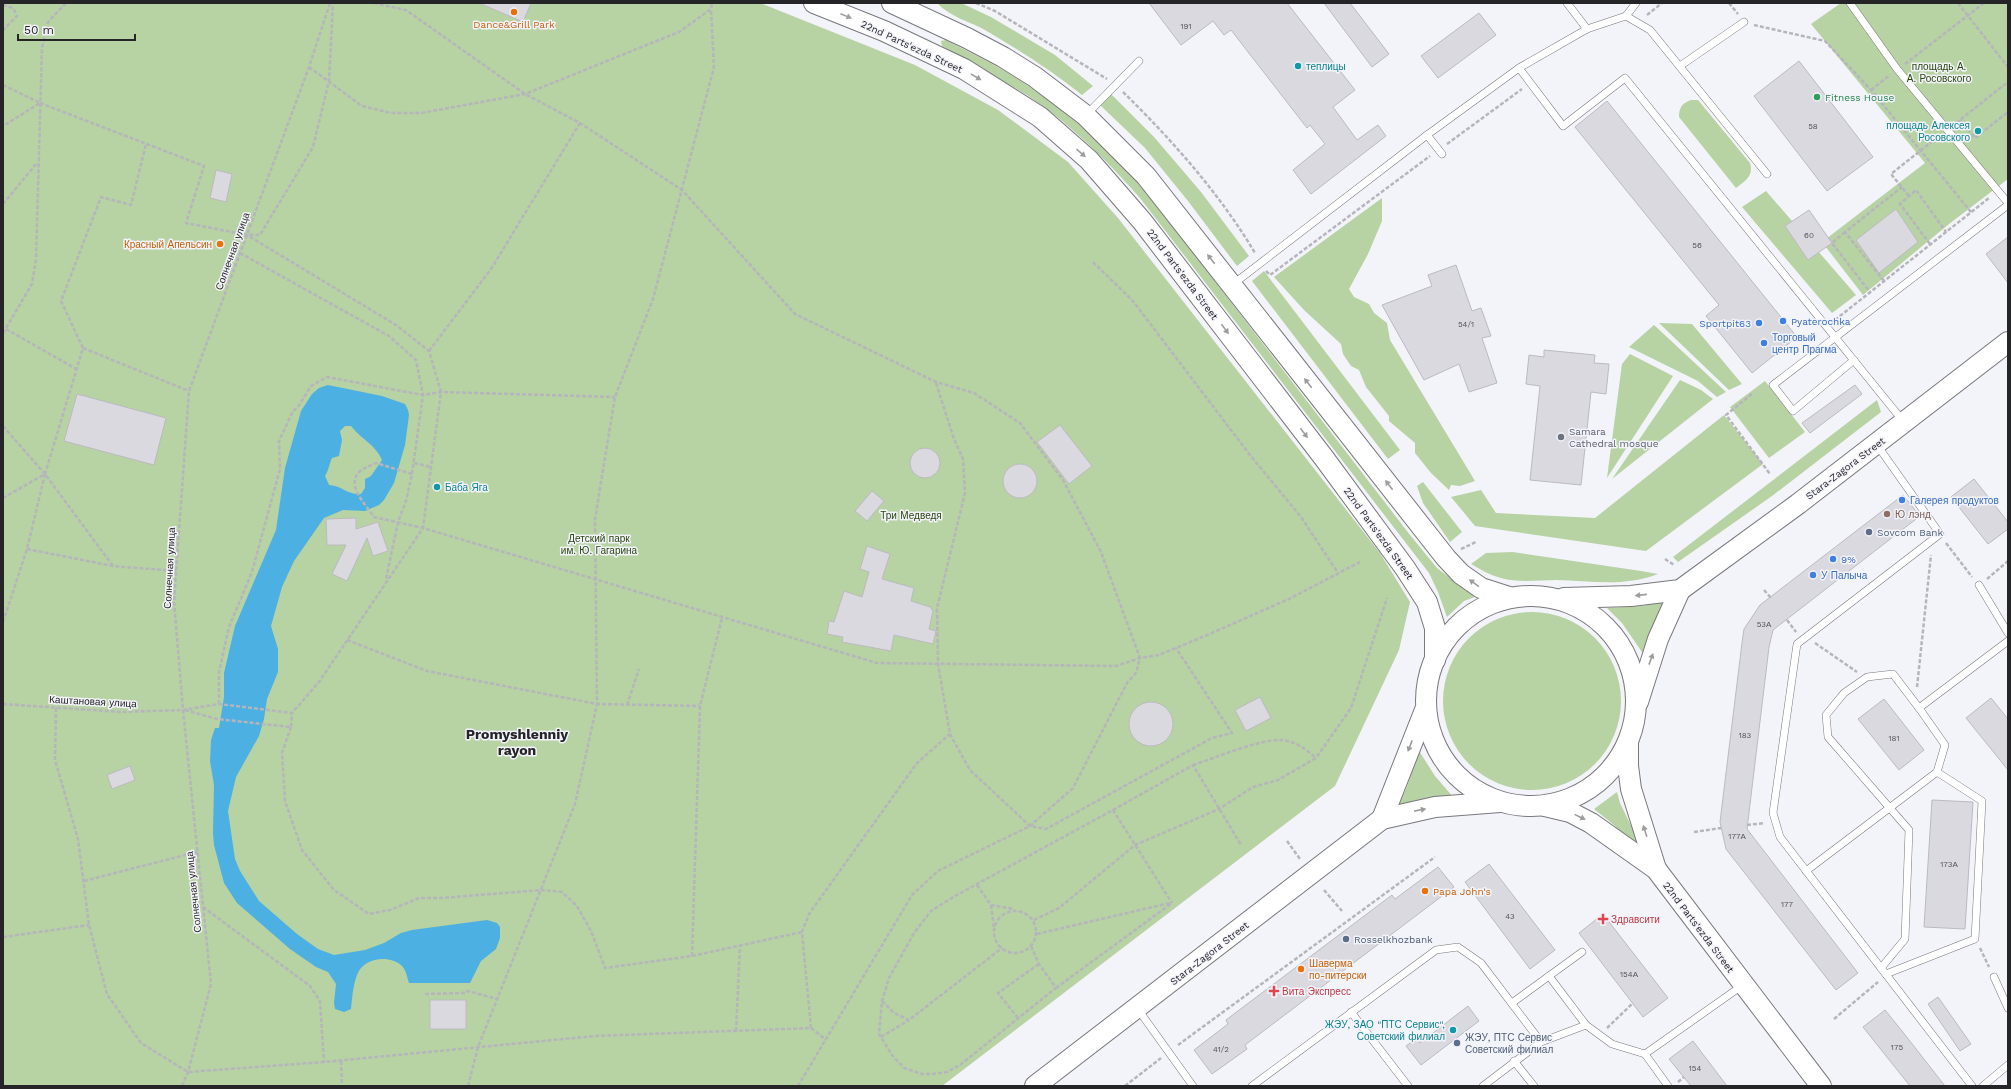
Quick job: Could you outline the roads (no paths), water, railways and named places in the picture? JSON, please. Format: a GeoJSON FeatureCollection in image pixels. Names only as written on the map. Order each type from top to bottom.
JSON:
{"type":"FeatureCollection","features":[{"type":"Feature","properties":{"kind":"street","name":"22nd Parts'ezda Street"},"geometry":{"type":"LineString","coordinates":[[814,3],[884,31],[964,69],[1040,118],[1089,160],[1137,215],[1324,458],[1405,568],[1427,602],[1435,628],[1435,660]]}},
{"type":"Feature","properties":{"kind":"street"},"geometry":{"type":"LineString","coordinates":[[884,31],[894,3],[1003,57],[1035,77],[1086,115],[1146,176],[1446,558],[1461,574],[1481,588],[1510,597]]}},
{"type":"Feature","properties":{"kind":"street","name":"Stara-Zagora Street"},"geometry":{"type":"LineString","coordinates":[[1510,597],[1538,596],[1564,598],[1631,596],[1680,590],[1798,504],[2008,342]]}},
{"type":"Feature","properties":{"kind":"street"},"geometry":{"type":"LineString","coordinates":[[1543,806],[1573,797],[1606,774],[1628,744],[1636,710],[1658,640],[1680,590]]}},
{"type":"Feature","properties":{"kind":"street"},"geometry":{"type":"LineString","coordinates":[[1382,819],[1425,710],[1429,680],[1435,660],[1455,629],[1481,608],[1510,597]]}},
{"type":"Feature","properties":{"kind":"street"},"geometry":{"type":"LineString","coordinates":[[1564,598],[1594,616],[1616,639],[1631,673],[1636,710]]}},
{"type":"Feature","properties":{"kind":"street"},"geometry":{"type":"LineString","coordinates":[[1425,710],[1429,730],[1441,757],[1464,783],[1500,802],[1543,806],[1570,812],[1591,823],[1656,868]]}},
{"type":"Feature","properties":{"kind":"street","name":"22nd Parts'ezda Street"},"geometry":{"type":"LineString","coordinates":[[1628,744],[1628,766],[1631,789],[1656,868],[1743,985],[1821,1086]]}},
{"type":"Feature","properties":{"kind":"street","name":"Stara-Zagora Street"},"geometry":{"type":"LineString","coordinates":[[1035,1086],[1382,819],[1435,807],[1500,802]]}},
{"type":"Feature","properties":{"kind":"lane"},"geometry":{"type":"LineString","coordinates":[[1567,3],[1587,29]]}},
{"type":"Feature","properties":{"kind":"lane"},"geometry":{"type":"LineString","coordinates":[[1231,286],[1427,135],[1519,68],[1587,29],[1626,16],[1636,3]]}},
{"type":"Feature","properties":{"kind":"lane"},"geometry":{"type":"LineString","coordinates":[[1850,3],[1897,69],[2008,204],[1773,386],[1793,411],[1854,360]]}},
{"type":"Feature","properties":{"kind":"lane"},"geometry":{"type":"LineString","coordinates":[[1626,16],[1650,30],[1767,174]]}},
{"type":"Feature","properties":{"kind":"lane"},"geometry":{"type":"LineString","coordinates":[[1680,66],[1744,22]]}},
{"type":"Feature","properties":{"kind":"lane"},"geometry":{"type":"LineString","coordinates":[[1086,115],[1139,61]]}},
{"type":"Feature","properties":{"kind":"lane"},"geometry":{"type":"LineString","coordinates":[[1519,68],[1563,126],[1625,78],[1904,422]]}},
{"type":"Feature","properties":{"kind":"lane"},"geometry":{"type":"LineString","coordinates":[[1427,135],[1440,152]]}},
{"type":"Feature","properties":{"kind":"lane"},"geometry":{"type":"LineString","coordinates":[[1876,444],[1940,534],[1797,644],[1773,813],[1780,837],[1972,1086]]}},
{"type":"Feature","properties":{"kind":"lane"},"geometry":{"type":"LineString","coordinates":[[1979,585],[2008,633]]}},
{"type":"Feature","properties":{"kind":"lane"},"geometry":{"type":"LineString","coordinates":[[1917,706],[2008,641]]}},
{"type":"Feature","properties":{"kind":"lane"},"geometry":{"type":"LineString","coordinates":[[1806,871],[1891,808],[1937,772],[1945,745],[1893,674],[1865,678],[1844,693],[1826,715],[1828,737],[1891,808],[1909,830],[1905,939],[1885,972]]}},
{"type":"Feature","properties":{"kind":"lane"},"geometry":{"type":"LineString","coordinates":[[1885,972],[1975,939],[1982,801],[1937,772]]}},
{"type":"Feature","properties":{"kind":"lane"},"geometry":{"type":"LineString","coordinates":[[1252,1086],[1436,950],[1458,947],[1481,963],[1541,1042]]}},
{"type":"Feature","properties":{"kind":"lane"},"geometry":{"type":"LineString","coordinates":[[1512,1002],[1582,952]]}},
{"type":"Feature","properties":{"kind":"lane"},"geometry":{"type":"LineString","coordinates":[[1549,976],[1586,1025],[1612,1044],[1645,1054],[1668,1086]]}},
{"type":"Feature","properties":{"kind":"lane"},"geometry":{"type":"LineString","coordinates":[[1994,977],[2008,1008]]}},
{"type":"Feature","properties":{"kind":"lane"},"geometry":{"type":"LineString","coordinates":[[1645,1054],[1743,985]]}},
{"type":"Feature","properties":{"kind":"lane"},"geometry":{"type":"LineString","coordinates":[[1137,1008],[1193,1086]]}},
{"type":"Feature","properties":{"kind":"lane"},"geometry":{"type":"LineString","coordinates":[[1351,1012],[1408,1086]]}},
{"type":"Feature","properties":{"kind":"lane"},"geometry":{"type":"LineString","coordinates":[[1483,1086],[1541,1042],[1586,1025]]}},
{"type":"Feature","properties":{"kind":"lane"},"geometry":{"type":"LineString","coordinates":[[1514,1061],[1534,1086]]}},
{"type":"Feature","properties":{"kind":"lane"},"geometry":{"type":"LineString","coordinates":[[1983,1086],[2008,1065]]}},
{"type":"Feature","properties":{"kind":"water"},"geometry":{"type":"Polygon","coordinates":[[[328,385],[382,396],[405,404],[409,415],[405,445],[394,483],[384,500],[379,505],[365,511],[343,510],[324,518],[294,561],[282,587],[271,626],[278,649],[278,672],[267,699],[264,719],[259,736],[236,777],[228,811],[235,859],[240,871],[259,901],[297,934],[318,949],[334,955],[365,950],[384,943],[401,933],[412,930],[487,920],[497,923],[500,927],[500,938],[496,949],[481,961],[470,983],[409,983],[402,966],[397,962],[384,959],[377,960],[370,962],[360,969],[355,983],[351,1009],[344,1012],[335,1009],[334,1003],[336,984],[328,972],[316,967],[290,949],[237,903],[224,883],[214,845],[214,785],[210,761],[211,740],[215,728],[219,728],[224,697],[224,673],[235,626],[276,530],[285,468],[301,411],[312,394],[319,388],[328,385]],[[345,426],[340,431],[342,440],[339,456],[332,458],[325,476],[329,485],[352,493],[361,494],[365,488],[365,479],[371,476],[382,460],[376,450],[351,426],[345,426]]]}},
{"type":"Feature","properties":{"kind":"place","name":"Dance&Grill Park"},"geometry":{"type":"Point","coordinates":[514,12]}},
{"type":"Feature","properties":{"kind":"place","name":"теплицы"},"geometry":{"type":"Point","coordinates":[1298,66]}},
{"type":"Feature","properties":{"kind":"place","name":"Fitness House"},"geometry":{"type":"Point","coordinates":[1817,97]}},
{"type":"Feature","properties":{"kind":"place","name":"площадь Алексея Росовского"},"geometry":{"type":"Point","coordinates":[1978,131]}},
{"type":"Feature","properties":{"kind":"place","name":"Красный Апельсин"},"geometry":{"type":"Point","coordinates":[220,244]}},
{"type":"Feature","properties":{"kind":"place","name":"Pyaterochka"},"geometry":{"type":"Point","coordinates":[1783,321]}},
{"type":"Feature","properties":{"kind":"place","name":"Sportpit63"},"geometry":{"type":"Point","coordinates":[1759,323]}},
{"type":"Feature","properties":{"kind":"place","name":"Торговый центр Прагма"},"geometry":{"type":"Point","coordinates":[1764,343]}},
{"type":"Feature","properties":{"kind":"place","name":"Samara Cathedral mosque"},"geometry":{"type":"Point","coordinates":[1561,437]}},
{"type":"Feature","properties":{"kind":"place","name":"Баба Яга"},"geometry":{"type":"Point","coordinates":[437,487]}},
{"type":"Feature","properties":{"kind":"place","name":"Галерея продуктов"},"geometry":{"type":"Point","coordinates":[1902,500]}},
{"type":"Feature","properties":{"kind":"place","name":"Ю лэнд"},"geometry":{"type":"Point","coordinates":[1887,514]}},
{"type":"Feature","properties":{"kind":"place","name":"Sovcom Bank"},"geometry":{"type":"Point","coordinates":[1869,532]}},
{"type":"Feature","properties":{"kind":"place","name":"9%"},"geometry":{"type":"Point","coordinates":[1833,559]}},
{"type":"Feature","properties":{"kind":"place","name":"У Палыча"},"geometry":{"type":"Point","coordinates":[1813,575]}},
{"type":"Feature","properties":{"kind":"place","name":"Papa John's"},"geometry":{"type":"Point","coordinates":[1425,891]}},
{"type":"Feature","properties":{"kind":"place","name":"Здравсити"},"geometry":{"type":"Point","coordinates":[1603,919]}},
{"type":"Feature","properties":{"kind":"place","name":"Rosselkhozbank"},"geometry":{"type":"Point","coordinates":[1346,939]}},
{"type":"Feature","properties":{"kind":"place","name":"Шаверма по-питерски"},"geometry":{"type":"Point","coordinates":[1301,969]}},
{"type":"Feature","properties":{"kind":"place","name":"Вита Экспресс"},"geometry":{"type":"Point","coordinates":[1274,991]}},
{"type":"Feature","properties":{"kind":"place","name":"ЖЭУ, ЗАО \"ПТС Сервис\", Советский филиал"},"geometry":{"type":"Point","coordinates":[1453,1030]}},
{"type":"Feature","properties":{"kind":"place","name":"ЖЭУ, ПТС Сервис Советский филиал"},"geometry":{"type":"Point","coordinates":[1457,1043]}},
{"type":"Feature","properties":{"kind":"district","name":"Promyshlenniy rayon"},"geometry":{"type":"Point","coordinates":[517,742]}},
{"type":"Feature","properties":{"kind":"park label","name":"площадь А. А. Росовского"},"geometry":{"type":"Point","coordinates":[1939,72]}},
{"type":"Feature","properties":{"kind":"park label","name":"Три Медведя"},"geometry":{"type":"Point","coordinates":[911,515]}},
{"type":"Feature","properties":{"kind":"park label","name":"Детский парк им. Ю. Гагарина"},"geometry":{"type":"Point","coordinates":[599,544]}}]}
